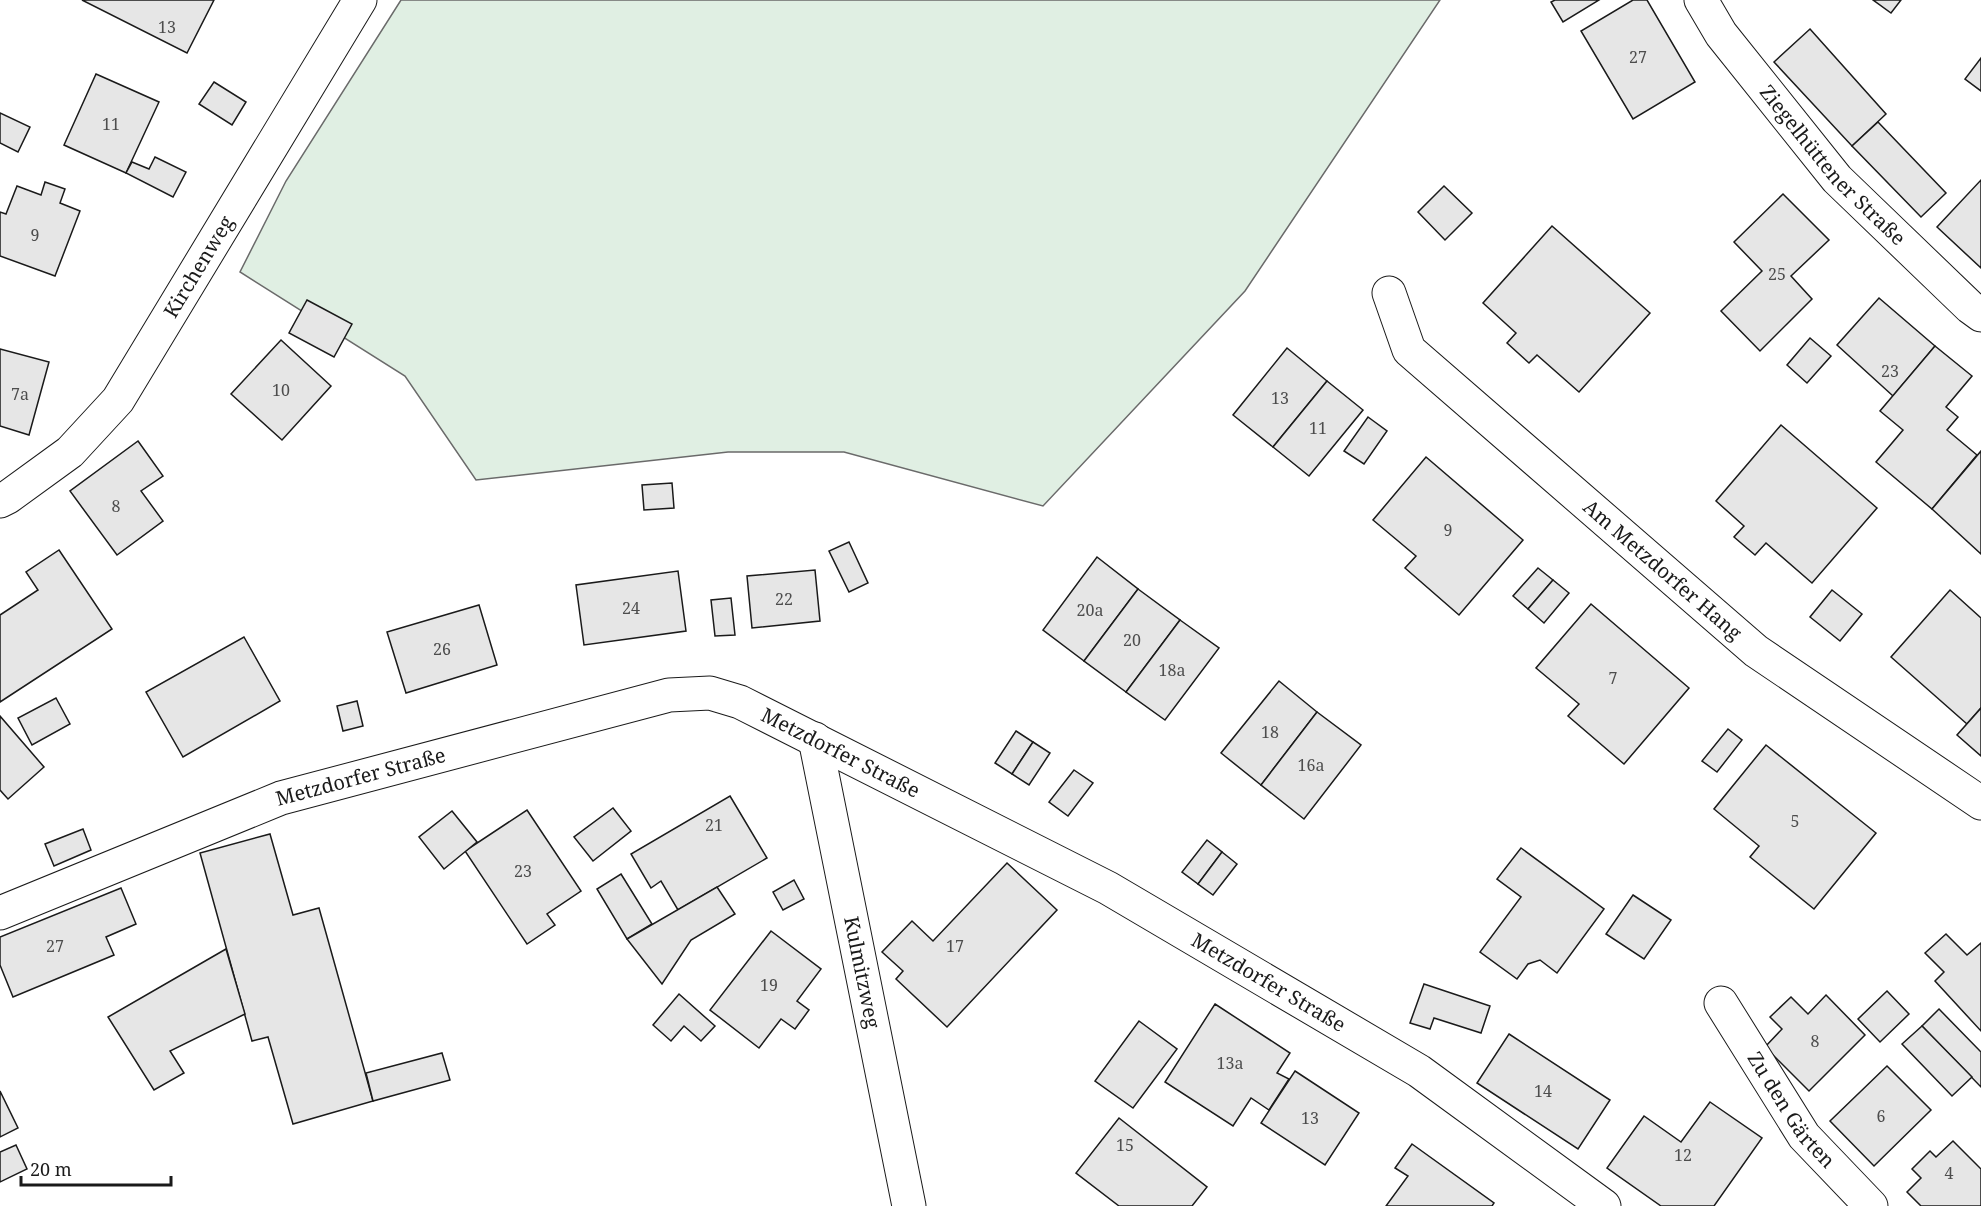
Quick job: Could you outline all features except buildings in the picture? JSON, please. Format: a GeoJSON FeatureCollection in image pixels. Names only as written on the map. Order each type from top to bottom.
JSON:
{"type":"FeatureCollection","features":[{"type":"Feature","properties":{"kind":"street","name":"Kirchenweg"},"geometry":{"type":"LineString","coordinates":[[0,501],[70,452],[118,400],[360,0]]}},
{"type":"Feature","properties":{"kind":"street","name":"Ziegelhüttener Straße"},"geometry":{"type":"LineString","coordinates":[[1701,0],[1721,34],[1837,179],[1981,315]]}},
{"type":"Feature","properties":{"kind":"street","name":"Am Metzdorfer Hang"},"geometry":{"type":"LineString","coordinates":[[1389,293],[1409,350],[1756,651],[1981,803]]}},
{"type":"Feature","properties":{"kind":"street","name":"Metzdorfer Straße"},"geometry":{"type":"LineString","coordinates":[[0,913],[281,798],[669,695],[710,693],[740,702],[1108,888],[1419,1071],[1604,1206]]}},
{"type":"Feature","properties":{"kind":"street","name":"Kulmitzweg"},"geometry":{"type":"LineString","coordinates":[[815,739],[909,1206]]}},
{"type":"Feature","properties":{"kind":"street","name":"Zu den Gärten"},"geometry":{"type":"LineString","coordinates":[[1721,1003],[1804,1136],[1871,1206]]}},
{"type":"Feature","properties":{"kind":"green space"},"geometry":{"type":"Polygon","coordinates":[[[401,0],[1440,0],[1245,291],[1043,506],[844,452],[728,452],[476,480],[405,376],[240,272],[286,181],[401,0]]]}}]}
